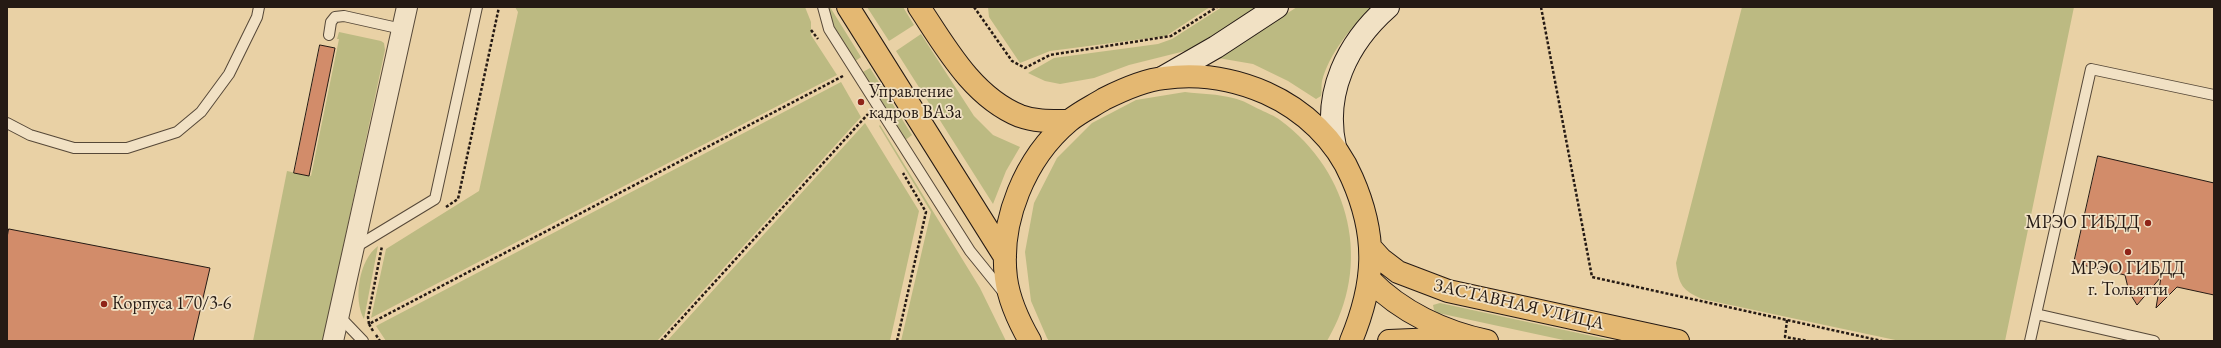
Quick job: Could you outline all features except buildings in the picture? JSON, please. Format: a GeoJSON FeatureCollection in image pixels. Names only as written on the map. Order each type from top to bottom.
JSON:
{"type":"FeatureCollection","features":[{"type":"Feature","properties":{"kind":"main road"},"geometry":{"type":"LineString","coordinates":[[848,7],[1005,257]]}},
{"type":"Feature","properties":{"kind":"main road"},"geometry":{"type":"LineString","coordinates":[[919,7],[959,65],[983,93],[1001,106],[1022,116],[1044,121],[1069,121]]}},
{"type":"Feature","properties":{"kind":"main road"},"geometry":{"type":"LineString","coordinates":[[1030,341],[1012,302],[1006,280],[1005,257],[1009,219],[1018,192],[1032,164],[1048,142],[1069,121],[1115,94],[1162,78],[1216,47],[1278,7]]}},
{"type":"Feature","properties":{"kind":"main road"},"geometry":{"type":"LineString","coordinates":[[1335,147],[1331,129],[1334,95],[1339,72],[1359,38],[1388,7]]}},
{"type":"Feature","properties":{"kind":"main road"},"geometry":{"type":"LineString","coordinates":[[1162,78],[1203,76],[1227,79],[1253,87],[1280,99],[1301,114],[1335,147],[1350,172],[1361,198],[1368,223],[1371,248],[1370,280],[1362,314],[1351,341]]}},
{"type":"Feature","properties":{"kind":"main road","name":"ЗАСТАВНАЯ УЛИЦА"},"geometry":{"type":"LineString","coordinates":[[1371,248],[1381,259],[1398,272],[1448,291],[1678,341]]}},
{"type":"Feature","properties":{"kind":"main road","name":"ЗАСТАВНАЯ УЛИЦА"},"geometry":{"type":"LineString","coordinates":[[1370,280],[1387,298],[1409,312],[1478,339]]}},
{"type":"Feature","properties":{"kind":"main road","name":"ЗАСТАВНАЯ УЛИЦА"},"geometry":{"type":"LineString","coordinates":[[1389,341],[1478,339]]}},
{"type":"Feature","properties":{"kind":"street"},"geometry":{"type":"LineString","coordinates":[[333,341],[407,7]]}},
{"type":"Feature","properties":{"kind":"lane"},"geometry":{"type":"LineString","coordinates":[[7,123],[30,135],[74,148],[127,148],[177,132],[201,112],[229,74],[257,17],[259,7]]}},
{"type":"Feature","properties":{"kind":"lane"},"geometry":{"type":"LineString","coordinates":[[354,248],[435,199],[477,7]]}},
{"type":"Feature","properties":{"kind":"lane"},"geometry":{"type":"LineString","coordinates":[[822,7],[830,29],[970,251],[1012,302]]}},
{"type":"Feature","properties":{"kind":"lane"},"geometry":{"type":"LineString","coordinates":[[329,35],[331,22],[335,17],[344,16],[402,29]]}},
{"type":"Feature","properties":{"kind":"lane"},"geometry":{"type":"LineString","coordinates":[[2030,341],[2091,69],[2214,95]]}},
{"type":"Feature","properties":{"kind":"lane"},"geometry":{"type":"LineString","coordinates":[[2036,314],[2154,341]]}},
{"type":"Feature","properties":{"kind":"lane"},"geometry":{"type":"LineString","coordinates":[[339,316],[363,341]]}},
{"type":"Feature","properties":{"kind":"path"},"geometry":{"type":"LineString","coordinates":[[974,7],[1012,60],[1024,68],[1050,55],[1171,36],[1216,7]]}},
{"type":"Feature","properties":{"kind":"path"},"geometry":{"type":"LineString","coordinates":[[1541,7],[1592,277],[1882,341]]}},
{"type":"Feature","properties":{"kind":"path"},"geometry":{"type":"LineString","coordinates":[[811,30],[819,41]]}},
{"type":"Feature","properties":{"kind":"path"},"geometry":{"type":"LineString","coordinates":[[840,70],[848,82]]}},
{"type":"Feature","properties":{"kind":"path"},"geometry":{"type":"LineString","coordinates":[[380,341],[369,324],[844,76]]}},
{"type":"Feature","properties":{"kind":"path"},"geometry":{"type":"LineString","coordinates":[[864,107],[872,120]]}},
{"type":"Feature","properties":{"kind":"path"},"geometry":{"type":"LineString","coordinates":[[661,341],[868,114]]}},
{"type":"Feature","properties":{"kind":"path"},"geometry":{"type":"LineString","coordinates":[[897,341],[926,212],[899,166]]}},
{"type":"Feature","properties":{"kind":"path"},"geometry":{"type":"LineString","coordinates":[[1787,320],[1785,337],[1808,341]]}},
{"type":"Feature","properties":{"kind":"shaded area"},"geometry":{"type":"Polygon","coordinates":[[[515,7],[805,7],[811,22],[811,35],[837,75],[371,318],[386,249],[479,191],[518,12],[515,7]]]}},
{"type":"Feature","properties":{"kind":"shaded area"},"geometry":{"type":"Polygon","coordinates":[[[827,7],[830,7],[861,57],[854,62],[832,27],[827,7]]]}},
{"type":"Feature","properties":{"kind":"shaded area"},"geometry":{"type":"Polygon","coordinates":[[[867,7],[903,7],[914,25],[889,41],[867,7]]]}},
{"type":"Feature","properties":{"kind":"shaded area"},"geometry":{"type":"Polygon","coordinates":[[[988,7],[1210,7],[1166,36],[1050,51],[1020,63],[989,17],[988,7]]]}},
{"type":"Feature","properties":{"kind":"shaded area"},"geometry":{"type":"Polygon","coordinates":[[[1222,7],[1263,7],[1193,49],[1129,65],[1094,78],[1060,84],[1045,81],[1028,73],[1054,58],[1158,44],[1172,39],[1222,7]]]}},
{"type":"Feature","properties":{"kind":"shaded area"},"geometry":{"type":"Polygon","coordinates":[[[1297,7],[1373,7],[1349,31],[1336,50],[1325,71],[1322,81],[1321,96],[1316,99],[1288,81],[1253,64],[1218,58],[1297,7]]]}},
{"type":"Feature","properties":{"kind":"shaded area"},"geometry":{"type":"Polygon","coordinates":[[[1742,7],[2074,7],[2005,341],[1900,341],[1702,299],[1690,293],[1683,286],[1680,282],[1676,263],[1742,7]]]}},
{"type":"Feature","properties":{"kind":"shaded area"},"geometry":{"type":"Polygon","coordinates":[[[339,32],[381,41],[384,43],[385,50],[323,341],[253,341],[287,171],[311,176],[339,39],[337,39],[339,32]]]}},
{"type":"Feature","properties":{"kind":"shaded area"},"geometry":{"type":"Polygon","coordinates":[[[921,34],[974,116],[993,135],[1020,147],[1006,171],[993,204],[896,51],[921,34]]]}},
{"type":"Feature","properties":{"kind":"shaded area"},"geometry":{"type":"Polygon","coordinates":[[[870,68],[912,135],[904,141],[861,73],[870,68]]]}},
{"type":"Feature","properties":{"kind":"shaded area"},"geometry":{"type":"Polygon","coordinates":[[[841,82],[861,117],[657,341],[386,341],[376,326],[841,82]]]}},
{"type":"Feature","properties":{"kind":"shaded area"},"geometry":{"type":"Polygon","coordinates":[[[1185,92],[1237,99],[1273,116],[1280,120],[1304,141],[1324,166],[1338,193],[1347,222],[1351,251],[1349,282],[1341,312],[1327,341],[1049,341],[1047,338],[1031,301],[1025,252],[1034,203],[1057,158],[1092,123],[1136,100],[1185,92]]]}},
{"type":"Feature","properties":{"kind":"shaded area"},"geometry":{"type":"Polygon","coordinates":[[[865,123],[919,211],[890,341],[667,341],[865,123]]]}},
{"type":"Feature","properties":{"kind":"shaded area"},"geometry":{"type":"Polygon","coordinates":[[[880,125],[980,288],[1006,341],[901,341],[931,212],[879,126],[880,125]]]}},
{"type":"Feature","properties":{"kind":"shaded area"},"geometry":{"type":"Polygon","coordinates":[[[378,246],[364,319],[359,301],[360,280],[366,260],[371,252],[378,246]]]}},
{"type":"Feature","properties":{"kind":"shaded area"},"geometry":{"type":"Polygon","coordinates":[[[1440,303],[1615,341],[1568,341],[1438,313],[1434,310],[1433,305],[1440,303]]]}},
{"type":"Feature","properties":{"kind":"place","name":"Управление кадров ВАЗа"},"geometry":{"type":"Point","coordinates":[861,102]}},
{"type":"Feature","properties":{"kind":"place","name":"МРЭО ГИБДД"},"geometry":{"type":"Point","coordinates":[2148,223]}},
{"type":"Feature","properties":{"kind":"place","name":"МРЭО ГИБДД г. Тольятти"},"geometry":{"type":"Point","coordinates":[2128,252]}},
{"type":"Feature","properties":{"kind":"place","name":"Корпуса 170/3-6"},"geometry":{"type":"Point","coordinates":[104,304]}}]}
